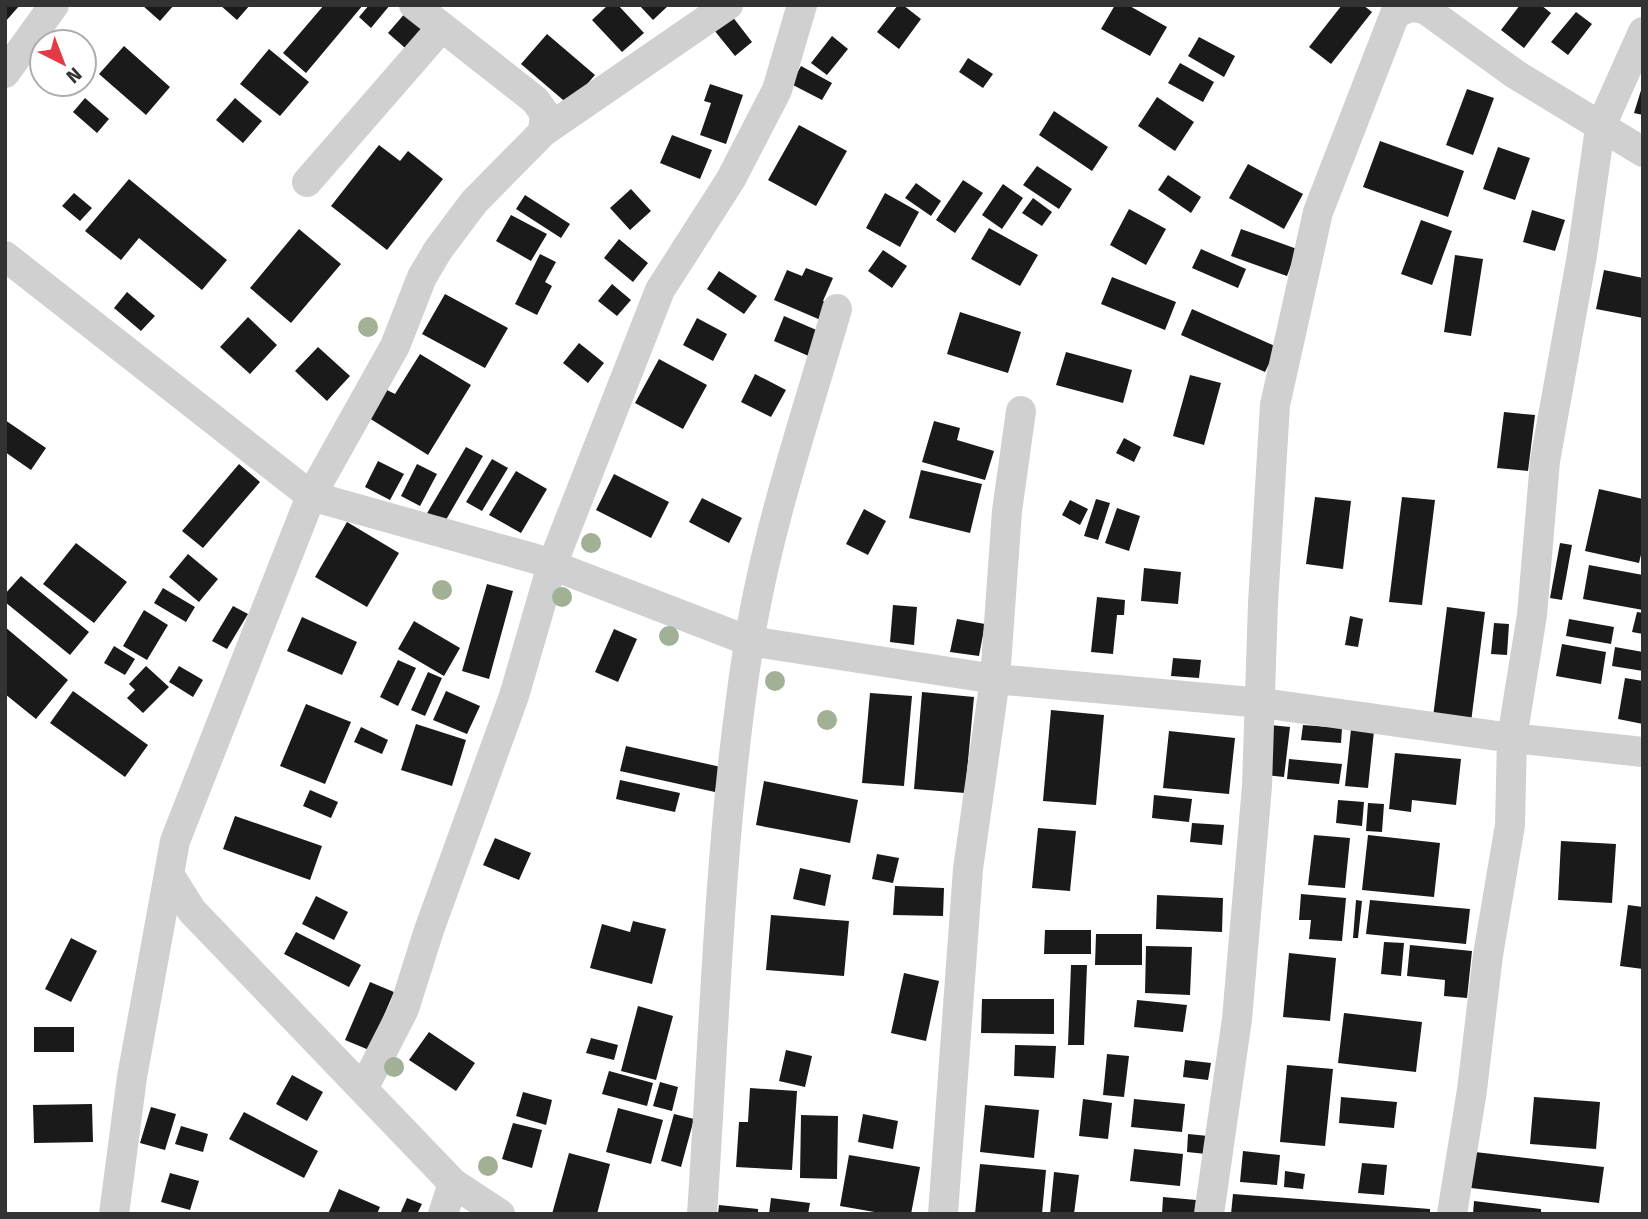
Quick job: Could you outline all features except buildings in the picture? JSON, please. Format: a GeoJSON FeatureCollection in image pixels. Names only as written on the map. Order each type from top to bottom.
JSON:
{"type":"FeatureCollection","features":[{"type":"Feature","properties":{"kind":"street"},"geometry":{"type":"LineString","coordinates":[[5,73],[54,5]]}},
{"type":"Feature","properties":{"kind":"street"},"geometry":{"type":"LineString","coordinates":[[414,5],[535,100],[545,114],[543,132]]}},
{"type":"Feature","properties":{"kind":"street"},"geometry":{"type":"LineString","coordinates":[[114,1214],[132,1077],[175,841],[311,496],[395,346],[422,277],[438,250],[474,202],[543,132],[728,5]]}},
{"type":"Feature","properties":{"kind":"street"},"geometry":{"type":"LineString","coordinates":[[363,1089],[404,1009],[460,843],[514,696],[552,565],[660,290],[731,179],[777,90],[802,5]]}},
{"type":"Feature","properties":{"kind":"street"},"geometry":{"type":"LineString","coordinates":[[1209,1214],[1237,1019],[1262,703],[1263,603],[1275,405],[1318,212],[1395,14],[1410,6],[1425,9],[1504,67],[1643,152]]}},
{"type":"Feature","properties":{"kind":"street"},"geometry":{"type":"LineString","coordinates":[[307,182],[442,27]]}},
{"type":"Feature","properties":{"kind":"street"},"geometry":{"type":"LineString","coordinates":[[1452,1214],[1472,1090],[1488,955],[1510,825],[1512,738],[1532,614],[1545,461],[1582,255],[1600,128],[1643,32]]}},
{"type":"Feature","properties":{"kind":"street"},"geometry":{"type":"LineString","coordinates":[[5,256],[311,496],[552,565],[749,641],[995,678],[1262,703],[1512,738],[1643,752]]}},
{"type":"Feature","properties":{"kind":"street"},"geometry":{"type":"LineString","coordinates":[[702,1214],[728,821],[749,641],[783,490],[837,309]]}},
{"type":"Feature","properties":{"kind":"street"},"geometry":{"type":"LineString","coordinates":[[943,1214],[968,869],[995,678],[1007,511],[1021,411]]}},
{"type":"Feature","properties":{"kind":"street"},"geometry":{"type":"LineString","coordinates":[[170,876],[192,911],[453,1183],[500,1214]]}},
{"type":"Feature","properties":{"kind":"street"},"geometry":{"type":"LineString","coordinates":[[443,1214],[453,1183]]}}]}
